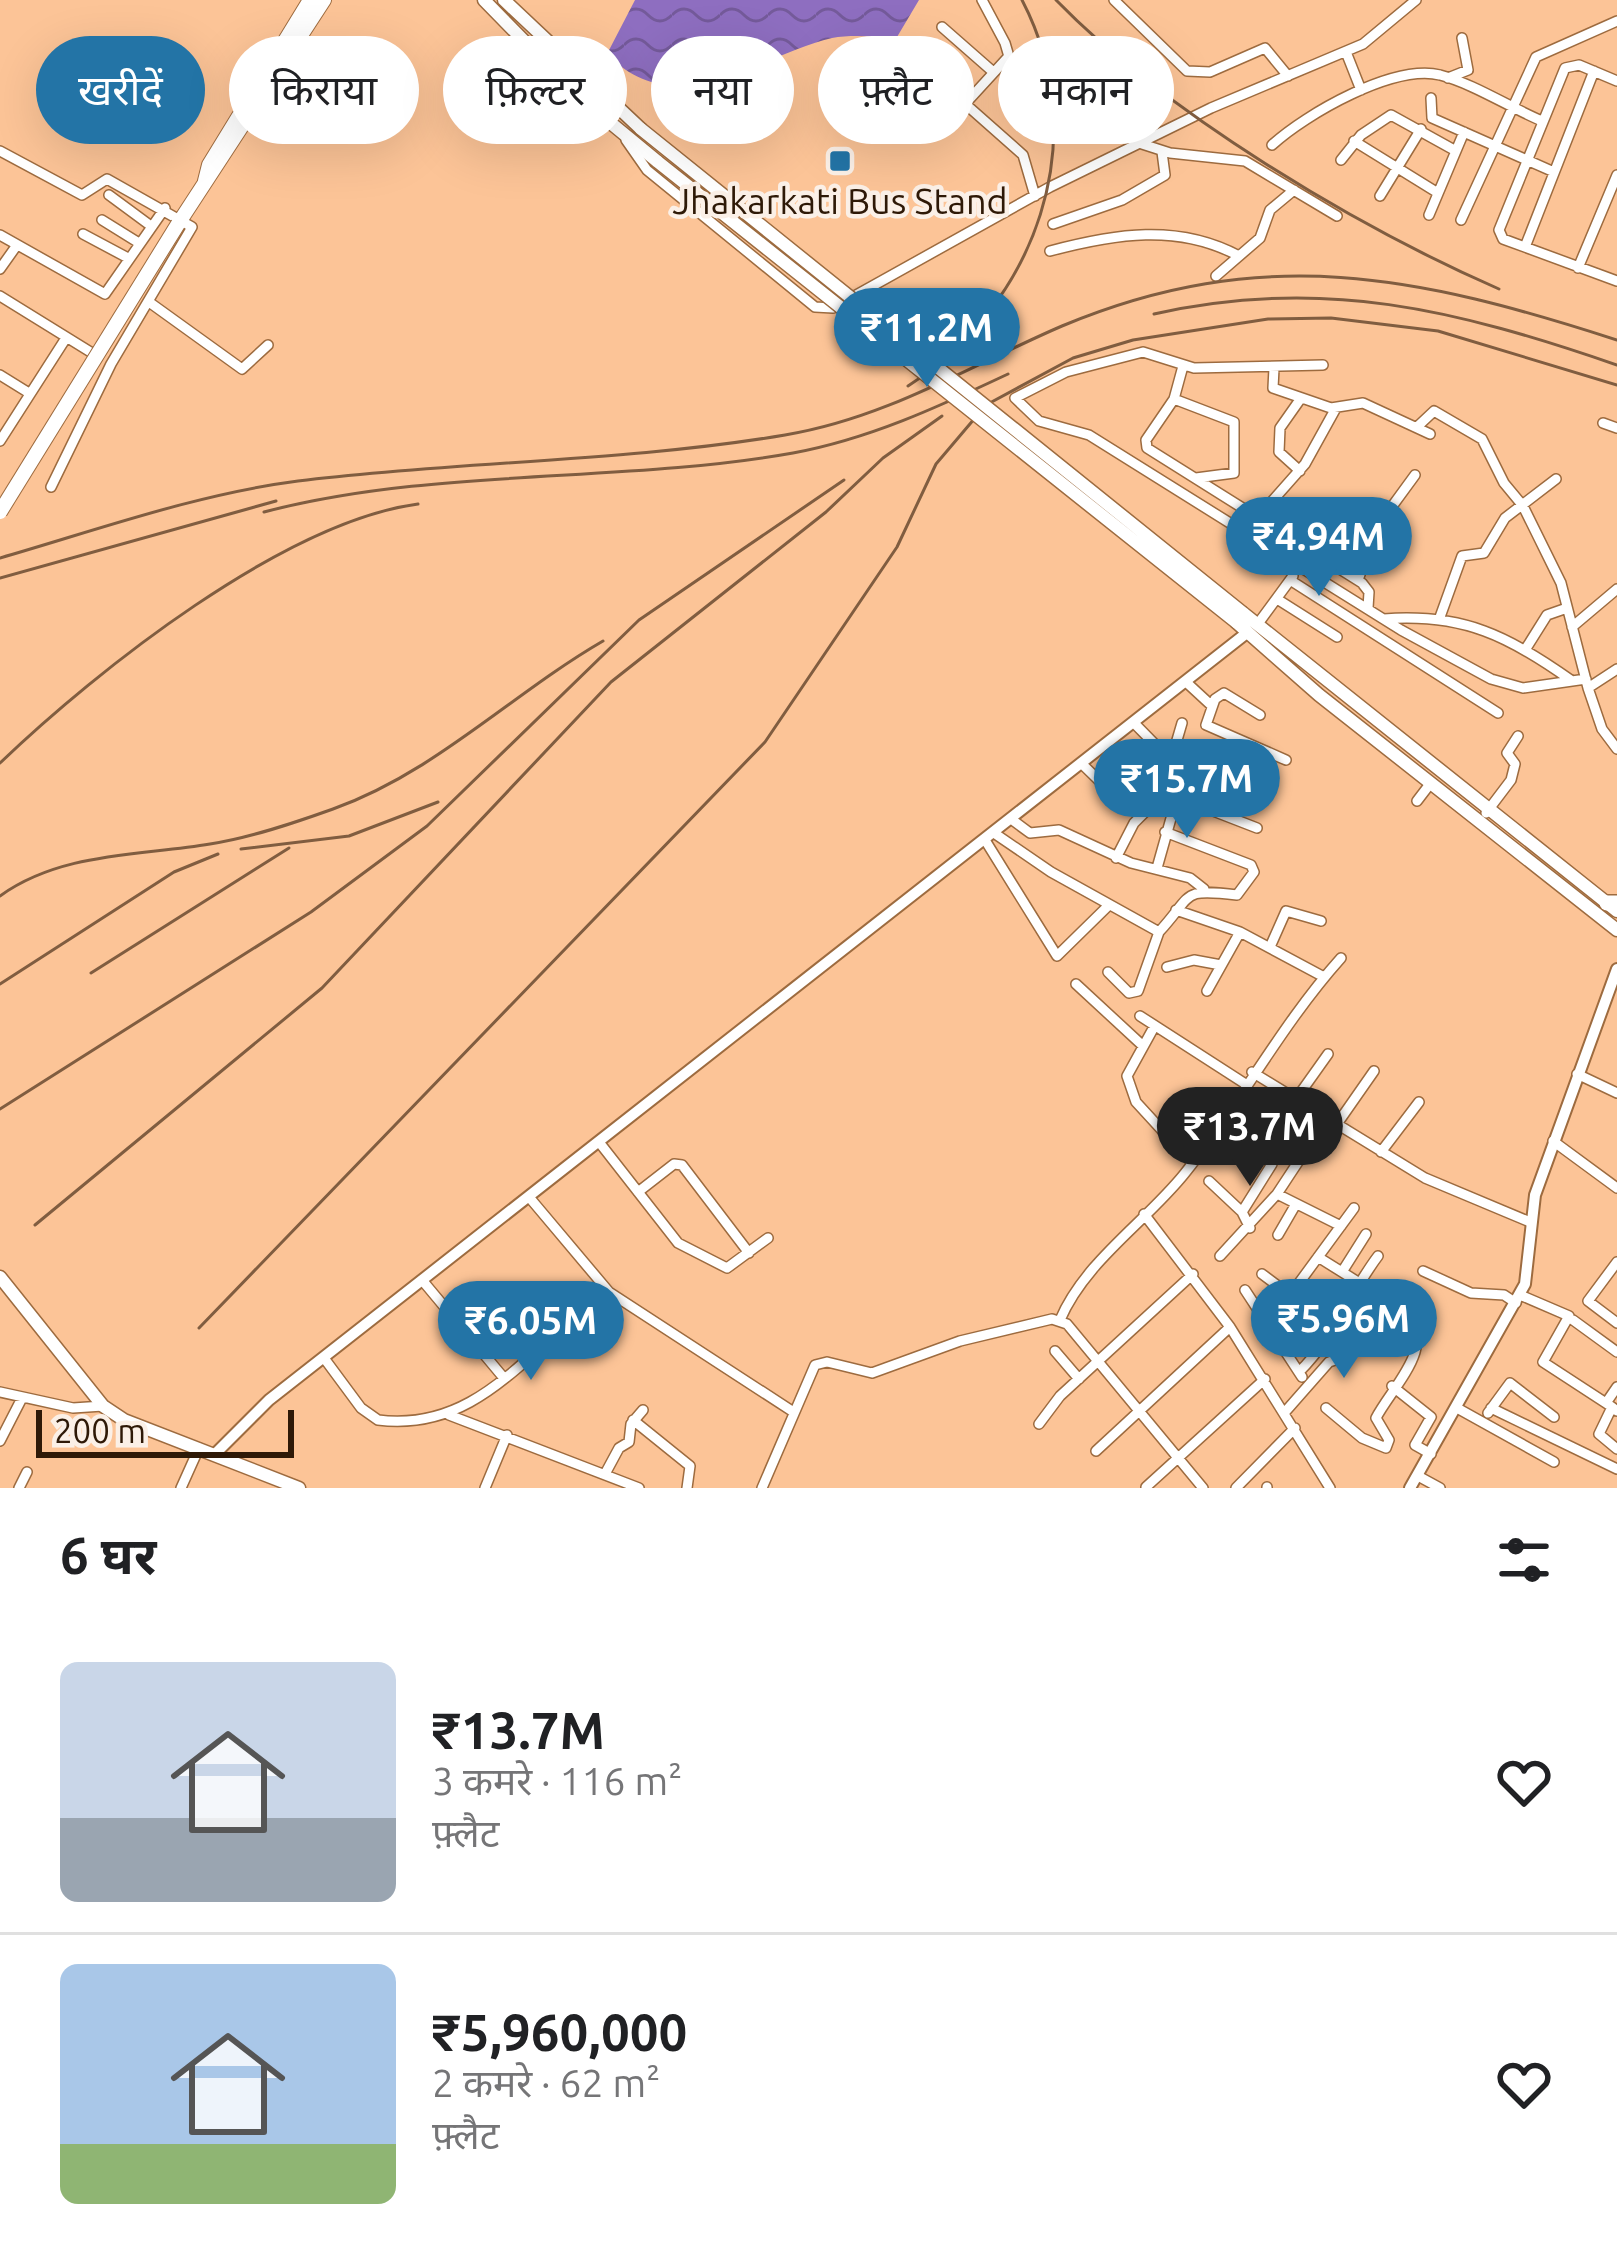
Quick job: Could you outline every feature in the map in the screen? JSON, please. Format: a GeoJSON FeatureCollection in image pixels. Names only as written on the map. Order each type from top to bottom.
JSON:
{"type":"FeatureCollection","features":[{"type":"Feature","properties":{"kind":"main road"},"geometry":{"type":"LineString","coordinates":[[205,181],[209,165],[310,0]]}},
{"type":"Feature","properties":{"kind":"main road"},"geometry":{"type":"LineString","coordinates":[[0,512],[205,181],[324,0]]}},
{"type":"Feature","properties":{"kind":"main road"},"geometry":{"type":"LineString","coordinates":[[484,0],[521,36]]}},
{"type":"Feature","properties":{"kind":"main road"},"geometry":{"type":"LineString","coordinates":[[504,0],[620,112],[1240,618]]}},
{"type":"Feature","properties":{"kind":"main road"},"geometry":{"type":"LineString","coordinates":[[627,138],[1614,906]]}},
{"type":"Feature","properties":{"kind":"main road"},"geometry":{"type":"LineString","coordinates":[[1253,628],[1430,784],[1617,930]]}},
{"type":"Feature","properties":{"kind":"main road"},"geometry":{"type":"LineString","coordinates":[[0,1276],[103,1406],[299,1488]]}},
{"type":"Feature","properties":{"kind":"street"},"geometry":{"type":"LineString","coordinates":[[982,0],[999,36]]}},
{"type":"Feature","properties":{"kind":"street"},"geometry":{"type":"LineString","coordinates":[[1114,0],[1187,71],[1210,72],[1264,48],[1288,76]]}},
{"type":"Feature","properties":{"kind":"street"},"geometry":{"type":"LineString","coordinates":[[1174,129],[1374,39],[1417,0]]}},
{"type":"Feature","properties":{"kind":"street"},"geometry":{"type":"LineString","coordinates":[[1518,57],[1536,57],[1617,22]]}},
{"type":"Feature","properties":{"kind":"street"},"geometry":{"type":"LineString","coordinates":[[942,26],[991,70]]}},
{"type":"Feature","properties":{"kind":"street"},"geometry":{"type":"LineString","coordinates":[[1448,78],[1468,70],[1462,38]]}},
{"type":"Feature","properties":{"kind":"street"},"geometry":{"type":"LineString","coordinates":[[1560,45],[1569,65],[1498,230],[1503,239],[1617,281]]}},
{"type":"Feature","properties":{"kind":"street"},"geometry":{"type":"LineString","coordinates":[[1346,52],[1361,90]]}},
{"type":"Feature","properties":{"kind":"street"},"geometry":{"type":"LineString","coordinates":[[1461,220],[1536,57]]}},
{"type":"Feature","properties":{"kind":"street"},"geometry":{"type":"LineString","coordinates":[[974,91],[998,65]]}},
{"type":"Feature","properties":{"kind":"street"},"geometry":{"type":"LineString","coordinates":[[1569,65],[1617,81]]}},
{"type":"Feature","properties":{"kind":"street"},"geometry":{"type":"LineString","coordinates":[[1525,247],[1594,71]]}},
{"type":"Feature","properties":{"kind":"street"},"geometry":{"type":"LineString","coordinates":[[1272,145],[1361,90],[1421,74],[1448,78],[1542,121]]}},
{"type":"Feature","properties":{"kind":"street"},"geometry":{"type":"LineString","coordinates":[[1432,98],[1432,118],[1554,172]]}},
{"type":"Feature","properties":{"kind":"street"},"geometry":{"type":"LineString","coordinates":[[974,113],[1028,161],[1035,196]]}},
{"type":"Feature","properties":{"kind":"street"},"geometry":{"type":"LineString","coordinates":[[1341,160],[1354,141],[1390,115],[1456,151]]}},
{"type":"Feature","properties":{"kind":"street"},"geometry":{"type":"LineString","coordinates":[[1380,196],[1421,129]]}},
{"type":"Feature","properties":{"kind":"street"},"geometry":{"type":"LineString","coordinates":[[1429,215],[1464,132]]}},
{"type":"Feature","properties":{"kind":"street"},"geometry":{"type":"LineString","coordinates":[[627,141],[646,170],[824,309],[1142,144],[1162,152],[1245,161],[1337,216]]}},
{"type":"Feature","properties":{"kind":"street"},"geometry":{"type":"LineString","coordinates":[[1354,141],[1438,193]]}},
{"type":"Feature","properties":{"kind":"street"},"geometry":{"type":"LineString","coordinates":[[0,152],[76,193],[106,179],[165,208],[191,232],[111,364],[51,487]]}},
{"type":"Feature","properties":{"kind":"street"},"geometry":{"type":"LineString","coordinates":[[1053,224],[1122,200],[1165,175],[1162,152]]}},
{"type":"Feature","properties":{"kind":"street"},"geometry":{"type":"LineString","coordinates":[[1578,268],[1617,175]]}},
{"type":"Feature","properties":{"kind":"street"},"geometry":{"type":"LineString","coordinates":[[1216,276],[1264,233],[1270,209],[1294,190]]}},
{"type":"Feature","properties":{"kind":"street"},"geometry":{"type":"LineString","coordinates":[[110,195],[151,226]]}},
{"type":"Feature","properties":{"kind":"street"},"geometry":{"type":"LineString","coordinates":[[0,235],[105,294],[165,208]]}},
{"type":"Feature","properties":{"kind":"street"},"geometry":{"type":"LineString","coordinates":[[102,220],[139,243]]}},
{"type":"Feature","properties":{"kind":"street"},"geometry":{"type":"LineString","coordinates":[[1050,251],[1136,232],[1188,238],[1239,256]]}},
{"type":"Feature","properties":{"kind":"street"},"geometry":{"type":"LineString","coordinates":[[83,234],[128,258]]}},
{"type":"Feature","properties":{"kind":"street"},"geometry":{"type":"LineString","coordinates":[[0,269],[17,245]]}},
{"type":"Feature","properties":{"kind":"street"},"geometry":{"type":"LineString","coordinates":[[0,296],[111,364]]}},
{"type":"Feature","properties":{"kind":"street"},"geometry":{"type":"LineString","coordinates":[[149,302],[242,369],[268,345]]}},
{"type":"Feature","properties":{"kind":"street"},"geometry":{"type":"LineString","coordinates":[[0,441],[65,338]]}},
{"type":"Feature","properties":{"kind":"street"},"geometry":{"type":"LineString","coordinates":[[1323,365],[1183,366],[1143,352],[1066,372],[1016,395],[1016,402],[1034,418],[1089,435],[1383,619],[1509,685],[1587,684],[1617,669]]}},
{"type":"Feature","properties":{"kind":"street"},"geometry":{"type":"LineString","coordinates":[[1183,366],[1174,399],[1146,440],[1150,451],[1358,580],[1369,592],[1367,608]]}},
{"type":"Feature","properties":{"kind":"street"},"geometry":{"type":"LineString","coordinates":[[1274,368],[1274,390],[1299,401],[1336,408],[1358,402],[1430,434]]}},
{"type":"Feature","properties":{"kind":"street"},"geometry":{"type":"LineString","coordinates":[[0,375],[29,393]]}},
{"type":"Feature","properties":{"kind":"street"},"geometry":{"type":"LineString","coordinates":[[1174,399],[1234,422],[1234,473],[1196,478]]}},
{"type":"Feature","properties":{"kind":"street"},"geometry":{"type":"LineString","coordinates":[[1299,401],[1280,428],[1279,452],[1300,471]]}},
{"type":"Feature","properties":{"kind":"street"},"geometry":{"type":"LineString","coordinates":[[1259,516],[1300,471],[1336,408]]}},
{"type":"Feature","properties":{"kind":"street"},"geometry":{"type":"LineString","coordinates":[[1418,427],[1434,411],[1482,440],[1504,483],[1523,506],[1562,583],[1587,684],[1602,729],[1617,749]]}},
{"type":"Feature","properties":{"kind":"street"},"geometry":{"type":"LineString","coordinates":[[1603,423],[1617,428]]}},
{"type":"Feature","properties":{"kind":"street"},"geometry":{"type":"LineString","coordinates":[[1130,462],[1150,451]]}},
{"type":"Feature","properties":{"kind":"street"},"geometry":{"type":"LineString","coordinates":[[1358,580],[1377,527],[1414,476]]}},
{"type":"Feature","properties":{"kind":"street"},"geometry":{"type":"LineString","coordinates":[[1440,617],[1462,556],[1482,555],[1505,518],[1556,479]]}},
{"type":"Feature","properties":{"kind":"street"},"geometry":{"type":"LineString","coordinates":[[215,1454],[422,1280],[1253,628],[1299,567]]}},
{"type":"Feature","properties":{"kind":"street"},"geometry":{"type":"LineString","coordinates":[[1290,580],[1498,713]]}},
{"type":"Feature","properties":{"kind":"street"},"geometry":{"type":"LineString","coordinates":[[1572,627],[1615,595]]}},
{"type":"Feature","properties":{"kind":"street"},"geometry":{"type":"LineString","coordinates":[[1277,598],[1336,637]]}},
{"type":"Feature","properties":{"kind":"street"},"geometry":{"type":"LineString","coordinates":[[1526,650],[1547,615],[1567,608]]}},
{"type":"Feature","properties":{"kind":"street"},"geometry":{"type":"LineString","coordinates":[[1383,619],[1440,617],[1479,627],[1526,650],[1572,681]]}},
{"type":"Feature","properties":{"kind":"street"},"geometry":{"type":"LineString","coordinates":[[1186,682],[1212,706]]}},
{"type":"Feature","properties":{"kind":"street"},"geometry":{"type":"LineString","coordinates":[[1260,715],[1224,693],[1212,706],[1205,725],[1286,760]]}},
{"type":"Feature","properties":{"kind":"street"},"geometry":{"type":"LineString","coordinates":[[1170,764],[1182,723]]}},
{"type":"Feature","properties":{"kind":"street"},"geometry":{"type":"LineString","coordinates":[[1134,724],[1187,777],[1200,766],[1267,792]]}},
{"type":"Feature","properties":{"kind":"street"},"geometry":{"type":"LineString","coordinates":[[1479,822],[1511,780],[1515,764],[1507,754],[1518,736]]}},
{"type":"Feature","properties":{"kind":"street"},"geometry":{"type":"LineString","coordinates":[[1082,764],[1119,800]]}},
{"type":"Feature","properties":{"kind":"street"},"geometry":{"type":"LineString","coordinates":[[1418,801],[1430,784]]}},
{"type":"Feature","properties":{"kind":"street"},"geometry":{"type":"LineString","coordinates":[[1156,868],[1177,797],[1257,828]]}},
{"type":"Feature","properties":{"kind":"street"},"geometry":{"type":"LineString","coordinates":[[1116,857],[1140,815],[1155,803],[1172,808]]}},
{"type":"Feature","properties":{"kind":"street"},"geometry":{"type":"LineString","coordinates":[[1011,819],[1030,833],[1059,830],[1116,857],[1190,878],[1204,889],[1237,895],[1253,867],[1165,832]]}},
{"type":"Feature","properties":{"kind":"street"},"geometry":{"type":"LineString","coordinates":[[990,837],[1057,956],[1108,906]]}},
{"type":"Feature","properties":{"kind":"street"},"geometry":{"type":"LineString","coordinates":[[990,837],[1159,932]]}},
{"type":"Feature","properties":{"kind":"street"},"geometry":{"type":"LineString","coordinates":[[1108,973],[1135,994],[1148,974],[1159,932],[1183,897],[1204,889]]}},
{"type":"Feature","properties":{"kind":"street"},"geometry":{"type":"LineString","coordinates":[[1176,910],[1240,932],[1324,977]]}},
{"type":"Feature","properties":{"kind":"street"},"geometry":{"type":"LineString","coordinates":[[1270,947],[1286,910],[1321,921]]}},
{"type":"Feature","properties":{"kind":"street"},"geometry":{"type":"LineString","coordinates":[[1207,991],[1240,932]]}},
{"type":"Feature","properties":{"kind":"street"},"geometry":{"type":"LineString","coordinates":[[762,1488],[810,1370],[820,1362],[872,1373],[986,1333],[1060,1320],[1144,1214],[1192,1163],[1244,1083],[1341,958]]}},
{"type":"Feature","properties":{"kind":"street"},"geometry":{"type":"LineString","coordinates":[[1167,968],[1194,960],[1221,965]]}},
{"type":"Feature","properties":{"kind":"street"},"geometry":{"type":"LineString","coordinates":[[1410,1488],[1518,1299],[1530,1222],[1553,1142],[1617,969]]}},
{"type":"Feature","properties":{"kind":"street"},"geometry":{"type":"LineString","coordinates":[[1076,984],[1142,1045]]}},
{"type":"Feature","properties":{"kind":"street"},"geometry":{"type":"LineString","coordinates":[[1140,1016],[1244,1083]]}},
{"type":"Feature","properties":{"kind":"street"},"geometry":{"type":"LineString","coordinates":[[1154,1027],[1127,1070],[1132,1094],[1192,1163]]}},
{"type":"Feature","properties":{"kind":"street"},"geometry":{"type":"LineString","coordinates":[[1296,1099],[1328,1054]]}},
{"type":"Feature","properties":{"kind":"street"},"geometry":{"type":"LineString","coordinates":[[1220,1256],[1250,1228],[1374,1071]]}},
{"type":"Feature","properties":{"kind":"street"},"geometry":{"type":"LineString","coordinates":[[1252,1072],[1441,1185],[1530,1222]]}},
{"type":"Feature","properties":{"kind":"street"},"geometry":{"type":"LineString","coordinates":[[1576,1074],[1617,1094]]}},
{"type":"Feature","properties":{"kind":"street"},"geometry":{"type":"LineString","coordinates":[[1381,1152],[1419,1102]]}},
{"type":"Feature","properties":{"kind":"street"},"geometry":{"type":"LineString","coordinates":[[599,1142],[684,1249],[727,1268],[768,1238]]}},
{"type":"Feature","properties":{"kind":"street"},"geometry":{"type":"LineString","coordinates":[[1553,1142],[1617,1188]]}},
{"type":"Feature","properties":{"kind":"street"},"geometry":{"type":"LineString","coordinates":[[638,1192],[674,1164],[682,1165],[749,1253]]}},
{"type":"Feature","properties":{"kind":"street"},"geometry":{"type":"LineString","coordinates":[[1242,1212],[1272,1164]]}},
{"type":"Feature","properties":{"kind":"street"},"geometry":{"type":"LineString","coordinates":[[1208,1181],[1242,1212],[1250,1228]]}},
{"type":"Feature","properties":{"kind":"street"},"geometry":{"type":"LineString","coordinates":[[1277,1194],[1341,1226]]}},
{"type":"Feature","properties":{"kind":"street"},"geometry":{"type":"LineString","coordinates":[[529,1197],[609,1292],[792,1411]]}},
{"type":"Feature","properties":{"kind":"street"},"geometry":{"type":"LineString","coordinates":[[1278,1234],[1296,1204]]}},
{"type":"Feature","properties":{"kind":"street"},"geometry":{"type":"LineString","coordinates":[[1271,1330],[1290,1295],[1354,1208]]}},
{"type":"Feature","properties":{"kind":"street"},"geometry":{"type":"LineString","coordinates":[[1144,1214],[1193,1274],[1265,1379],[1328,1487]]}},
{"type":"Feature","properties":{"kind":"street"},"geometry":{"type":"LineString","coordinates":[[1342,1272],[1366,1234]]}},
{"type":"Feature","properties":{"kind":"street"},"geometry":{"type":"LineString","coordinates":[[1299,1372],[1319,1351],[1378,1256]]}},
{"type":"Feature","properties":{"kind":"street"},"geometry":{"type":"LineString","coordinates":[[1318,1257],[1358,1282]]}},
{"type":"Feature","properties":{"kind":"street"},"geometry":{"type":"LineString","coordinates":[[1612,1407],[1543,1362],[1571,1318],[1617,1262]]}},
{"type":"Feature","properties":{"kind":"street"},"geometry":{"type":"LineString","coordinates":[[1423,1271],[1471,1293],[1500,1294],[1571,1318],[1617,1352]]}},
{"type":"Feature","properties":{"kind":"street"},"geometry":{"type":"LineString","coordinates":[[1039,1424],[1079,1379],[1193,1274]]}},
{"type":"Feature","properties":{"kind":"street"},"geometry":{"type":"LineString","coordinates":[[1262,1274],[1290,1295]]}},
{"type":"Feature","properties":{"kind":"street"},"geometry":{"type":"LineString","coordinates":[[422,1280],[502,1377]]}},
{"type":"Feature","properties":{"kind":"street"},"geometry":{"type":"LineString","coordinates":[[1245,1290],[1308,1386]]}},
{"type":"Feature","properties":{"kind":"street"},"geometry":{"type":"LineString","coordinates":[[324,1358],[369,1416],[389,1422],[449,1414],[471,1405],[609,1292]]}},
{"type":"Feature","properties":{"kind":"street"},"geometry":{"type":"LineString","coordinates":[[1588,1301],[1617,1323]]}},
{"type":"Feature","properties":{"kind":"street"},"geometry":{"type":"LineString","coordinates":[[1326,1408],[1384,1449],[1389,1440],[1376,1418],[1420,1346],[1417,1327],[1404,1314]]}},
{"type":"Feature","properties":{"kind":"street"},"geometry":{"type":"LineString","coordinates":[[1060,1320],[1203,1488]]}},
{"type":"Feature","properties":{"kind":"street"},"geometry":{"type":"LineString","coordinates":[[1286,1412],[1329,1362],[1347,1356],[1363,1327]]}},
{"type":"Feature","properties":{"kind":"street"},"geometry":{"type":"LineString","coordinates":[[1096,1451],[1230,1328]]}},
{"type":"Feature","properties":{"kind":"street"},"geometry":{"type":"LineString","coordinates":[[1055,1351],[1079,1379]]}},
{"type":"Feature","properties":{"kind":"street"},"geometry":{"type":"LineString","coordinates":[[1146,1487],[1265,1379]]}},
{"type":"Feature","properties":{"kind":"street"},"geometry":{"type":"LineString","coordinates":[[1482,1423],[1510,1383],[1554,1417]]}},
{"type":"Feature","properties":{"kind":"street"},"geometry":{"type":"LineString","coordinates":[[1392,1386],[1431,1417],[1415,1445],[1431,1454]]}},
{"type":"Feature","properties":{"kind":"street"},"geometry":{"type":"LineString","coordinates":[[1617,1387],[1599,1434],[1617,1449]]}},
{"type":"Feature","properties":{"kind":"street"},"geometry":{"type":"LineString","coordinates":[[0,1392],[73,1408],[103,1406]]}},
{"type":"Feature","properties":{"kind":"street"},"geometry":{"type":"LineString","coordinates":[[0,1441],[22,1398]]}},
{"type":"Feature","properties":{"kind":"street"},"geometry":{"type":"LineString","coordinates":[[1457,1408],[1554,1462]]}},
{"type":"Feature","properties":{"kind":"street"},"geometry":{"type":"LineString","coordinates":[[1491,1408],[1617,1469]]}},
{"type":"Feature","properties":{"kind":"street"},"geometry":{"type":"LineString","coordinates":[[605,1474],[619,1448],[629,1442],[634,1420],[643,1410]]}},
{"type":"Feature","properties":{"kind":"street"},"geometry":{"type":"LineString","coordinates":[[0,1411],[13,1416]]}},
{"type":"Feature","properties":{"kind":"street"},"geometry":{"type":"LineString","coordinates":[[449,1414],[632,1487]]}},
{"type":"Feature","properties":{"kind":"street"},"geometry":{"type":"LineString","coordinates":[[634,1420],[690,1466],[687,1488]]}},
{"type":"Feature","properties":{"kind":"street"},"geometry":{"type":"LineString","coordinates":[[1236,1488],[1295,1428]]}},
{"type":"Feature","properties":{"kind":"street"},"geometry":{"type":"LineString","coordinates":[[485,1488],[507,1435]]}},
{"type":"Feature","properties":{"kind":"street"},"geometry":{"type":"LineString","coordinates":[[181,1488],[199,1448]]}},
{"type":"Feature","properties":{"kind":"street"},"geometry":{"type":"LineString","coordinates":[[19,1488],[27,1472]]}},
{"type":"Feature","properties":{"kind":"street"},"geometry":{"type":"LineString","coordinates":[[1418,1476],[1440,1488]]}},
{"type":"Feature","properties":{"kind":"water"},"geometry":{"type":"Polygon","coordinates":[[[635,0],[919,0],[898,36],[818,36],[818,42],[794,51],[794,36],[651,36],[651,81],[627,69],[627,36],[616,36],[635,0]]]}},
{"type":"Feature","properties":{"kind":"railway"},"geometry":{"type":"LineString","coordinates":[[908,386],[953,351],[990,310],[1020,264],[1040,214],[1052,162],[1053,108],[1043,53],[1022,0]]}},
{"type":"Feature","properties":{"kind":"railway"},"geometry":{"type":"LineString","coordinates":[[1056,0],[1151,84],[1265,163],[1384,233],[1499,289]]}},
{"type":"Feature","properties":{"kind":"railway"},"geometry":{"type":"LineString","coordinates":[[0,558],[260,487],[359,474],[664,451],[822,427],[893,404],[1062,326],[1135,300],[1206,284],[1274,277],[1407,285],[1475,299],[1617,340]]}},
{"type":"Feature","properties":{"kind":"railway"},"geometry":{"type":"LineString","coordinates":[[1154,314],[1275,298],[1389,305],[1501,328],[1617,365]]}},
{"type":"Feature","properties":{"kind":"railway"},"geometry":{"type":"LineString","coordinates":[[199,1328],[765,742],[897,547],[936,464],[986,405],[1073,358],[1133,340],[1268,319],[1331,318],[1438,331],[1617,385]]}},
{"type":"Feature","properties":{"kind":"railway"},"geometry":{"type":"LineString","coordinates":[[264,512],[395,488],[661,469],[793,453],[876,431],[1008,374]]}},
{"type":"Feature","properties":{"kind":"railway"},"geometry":{"type":"LineString","coordinates":[[35,1225],[322,988],[611,682],[826,512],[883,458],[942,416]]}},
{"type":"Feature","properties":{"kind":"railway"},"geometry":{"type":"LineString","coordinates":[[0,1109],[311,912],[427,826],[639,620],[844,480]]}},
{"type":"Feature","properties":{"kind":"railway"},"geometry":{"type":"LineString","coordinates":[[0,578],[276,501]]}},
{"type":"Feature","properties":{"kind":"railway"},"geometry":{"type":"LineString","coordinates":[[0,763],[140,645],[252,569],[366,516],[418,504]]}},
{"type":"Feature","properties":{"kind":"railway"},"geometry":{"type":"LineString","coordinates":[[0,896],[75,863],[241,838],[333,809],[406,775],[603,641]]}},
{"type":"Feature","properties":{"kind":"railway"},"geometry":{"type":"LineString","coordinates":[[241,849],[349,836],[438,802]]}},
{"type":"Feature","properties":{"kind":"railway"},"geometry":{"type":"LineString","coordinates":[[91,973],[289,848]]}},
{"type":"Feature","properties":{"kind":"railway"},"geometry":{"type":"LineString","coordinates":[[0,984],[174,872],[218,854]]}},
{"type":"Feature","properties":{"kind":"place","name":"Jhakarkati Bus Stand"},"geometry":{"type":"Point","coordinates":[840,161]}}]}
